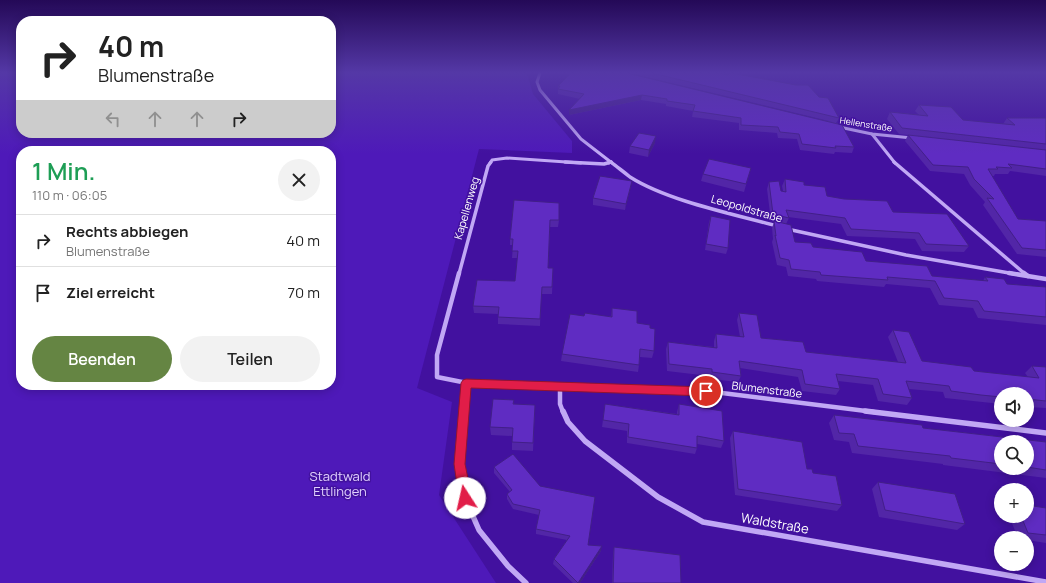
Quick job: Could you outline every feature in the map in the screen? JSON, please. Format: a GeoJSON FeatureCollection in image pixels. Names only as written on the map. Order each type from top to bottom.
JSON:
{"type":"FeatureCollection","features":[{"type":"Feature","properties":{"kind":"street","name":"Leopoldstraße"},"geometry":{"type":"LineString","coordinates":[[549,100],[581,139],[631,177],[655,189],[745,218],[815,236],[898,254],[1046,279]]}},
{"type":"Feature","properties":{"kind":"street","name":"Hellenstraße"},"geometry":{"type":"LineString","coordinates":[[833,126],[872,134],[920,139]]}},
{"type":"Feature","properties":{"kind":"street"},"geometry":{"type":"LineString","coordinates":[[872,134],[895,163],[1028,277]]}},
{"type":"Feature","properties":{"kind":"street","name":"Kapellenweg"},"geometry":{"type":"LineString","coordinates":[[437,377],[437,355],[488,166],[492,160],[507,158],[604,164],[611,162]]}},
{"type":"Feature","properties":{"kind":"street","name":"Blumenstraße"},"geometry":{"type":"LineString","coordinates":[[437,377],[466,383],[706,391],[1046,433]]}},
{"type":"Feature","properties":{"kind":"street"},"geometry":{"type":"LineString","coordinates":[[466,383],[459,464],[465,498],[479,530],[508,566],[526,583]]}},
{"type":"Feature","properties":{"kind":"street","name":"Waldstraße"},"geometry":{"type":"LineString","coordinates":[[560,387],[560,404],[568,422],[585,440],[658,497],[703,522],[1046,582]]}},
{"type":"Feature","properties":{"kind":"green space","name":"Stadtwald Ettlingen"},"geometry":{"type":"Polygon","coordinates":[[[0,100],[16,100],[16,138],[336,138],[336,100],[538,100],[572,141],[572,153],[479,149],[417,388],[452,402],[439,495],[496,583],[0,583],[0,100]]]}},
{"type":"Feature","properties":{"kind":"building"},"geometry":{"type":"Polygon","coordinates":[[[578,100],[617,100],[569,110],[578,100]]]}},
{"type":"Feature","properties":{"kind":"building"},"geometry":{"type":"Polygon","coordinates":[[[739,100],[842,125],[854,147],[835,146],[836,148],[802,144],[799,134],[780,132],[778,127],[741,125],[741,118],[693,111],[695,105],[667,101],[739,100]]]}},
{"type":"Feature","properties":{"kind":"building"},"geometry":{"type":"Polygon","coordinates":[[[765,100],[829,100],[839,118],[765,100]]]}},
{"type":"Feature","properties":{"kind":"building"},"geometry":{"type":"Polygon","coordinates":[[[919,105],[951,107],[963,120],[1015,125],[1007,118],[1046,118],[1046,144],[902,128],[890,112],[928,116],[919,105]]]}},
{"type":"Feature","properties":{"kind":"building"},"geometry":{"type":"Polygon","coordinates":[[[639,133],[656,136],[649,150],[630,146],[639,133]]]}},
{"type":"Feature","properties":{"kind":"building"},"geometry":{"type":"Polygon","coordinates":[[[908,135],[1046,150],[1046,169],[1008,164],[1012,168],[996,167],[998,169],[988,169],[1018,219],[1046,221],[1046,250],[1022,248],[987,198],[994,199],[974,179],[968,167],[933,165],[908,135]]]}},
{"type":"Feature","properties":{"kind":"building"},"geometry":{"type":"Polygon","coordinates":[[[709,159],[751,168],[746,184],[703,174],[709,159]]]}},
{"type":"Feature","properties":{"kind":"building"},"geometry":{"type":"Polygon","coordinates":[[[600,176],[632,181],[626,204],[593,198],[600,176]]]}},
{"type":"Feature","properties":{"kind":"building"},"geometry":{"type":"Polygon","coordinates":[[[785,179],[804,182],[804,185],[825,187],[827,196],[844,199],[887,201],[893,212],[947,214],[969,246],[926,244],[919,233],[851,229],[845,218],[786,210],[789,218],[773,214],[769,182],[779,181],[781,191],[786,192],[785,179]]]}},
{"type":"Feature","properties":{"kind":"building"},"geometry":{"type":"Polygon","coordinates":[[[514,200],[559,203],[559,220],[550,220],[548,268],[553,268],[552,287],[542,287],[540,319],[498,317],[499,307],[473,306],[477,280],[515,281],[518,251],[512,251],[513,239],[510,239],[514,200]]]}},
{"type":"Feature","properties":{"kind":"building"},"geometry":{"type":"Polygon","coordinates":[[[711,216],[730,220],[728,248],[706,244],[711,216]]]}},
{"type":"Feature","properties":{"kind":"building"},"geometry":{"type":"Polygon","coordinates":[[[774,221],[791,225],[795,242],[811,243],[813,247],[862,252],[866,261],[927,266],[932,276],[988,281],[985,277],[1004,279],[1007,284],[1046,287],[1046,317],[984,311],[978,301],[944,298],[935,281],[887,277],[888,280],[821,275],[820,272],[791,269],[789,260],[780,258],[775,235],[776,236],[774,221]]]}},
{"type":"Feature","properties":{"kind":"building"},"geometry":{"type":"Polygon","coordinates":[[[612,308],[637,311],[637,323],[650,325],[650,328],[655,329],[654,351],[640,349],[639,365],[562,354],[570,314],[584,316],[585,313],[612,317],[612,308]]]}},
{"type":"Feature","properties":{"kind":"building"},"geometry":{"type":"Polygon","coordinates":[[[739,313],[757,315],[761,338],[803,342],[806,352],[906,363],[893,330],[909,332],[922,361],[971,367],[974,371],[1039,378],[1032,366],[1046,367],[1046,401],[1034,400],[1034,387],[994,387],[994,396],[951,391],[949,386],[906,381],[912,398],[883,394],[878,379],[836,374],[840,389],[805,384],[802,370],[739,361],[741,376],[712,372],[712,369],[669,364],[668,342],[717,348],[716,334],[744,337],[739,313]]]}},
{"type":"Feature","properties":{"kind":"building"},"geometry":{"type":"Polygon","coordinates":[[[493,399],[514,400],[513,404],[535,405],[533,443],[512,442],[513,428],[490,427],[493,399]]]}},
{"type":"Feature","properties":{"kind":"building"},"geometry":{"type":"Polygon","coordinates":[[[605,404],[679,415],[679,404],[722,411],[724,441],[697,436],[697,448],[628,437],[629,424],[603,420],[605,404]]]}},
{"type":"Feature","properties":{"kind":"building"},"geometry":{"type":"Polygon","coordinates":[[[834,415],[922,425],[923,428],[994,436],[994,463],[951,458],[950,456],[858,446],[854,434],[839,433],[834,415]]]}},
{"type":"Feature","properties":{"kind":"building"},"geometry":{"type":"Polygon","coordinates":[[[733,431],[802,442],[807,469],[812,469],[813,473],[836,476],[842,505],[738,489],[733,431]]]}},
{"type":"Feature","properties":{"kind":"building"},"geometry":{"type":"Polygon","coordinates":[[[1034,441],[1046,442],[1046,470],[1034,468],[1034,441]]]}},
{"type":"Feature","properties":{"kind":"building"},"geometry":{"type":"Polygon","coordinates":[[[513,454],[540,486],[595,497],[588,545],[602,546],[578,583],[554,559],[570,536],[536,529],[540,510],[513,504],[507,494],[512,490],[494,467],[513,454]]]}},
{"type":"Feature","properties":{"kind":"building"},"geometry":{"type":"Polygon","coordinates":[[[878,482],[955,494],[965,524],[885,510],[878,482]]]}},
{"type":"Feature","properties":{"kind":"building"},"geometry":{"type":"Polygon","coordinates":[[[1034,506],[1046,508],[1046,535],[1034,534],[1034,531],[1027,531],[1024,523],[1034,523],[1034,506]]]}},
{"type":"Feature","properties":{"kind":"building"},"geometry":{"type":"Polygon","coordinates":[[[614,547],[680,555],[681,583],[613,583],[614,547]]]}},
{"type":"Feature","properties":{"kind":"route"},"geometry":{"type":"LineString","coordinates":[[465,498],[459,464],[466,383],[706,391]]}}]}
